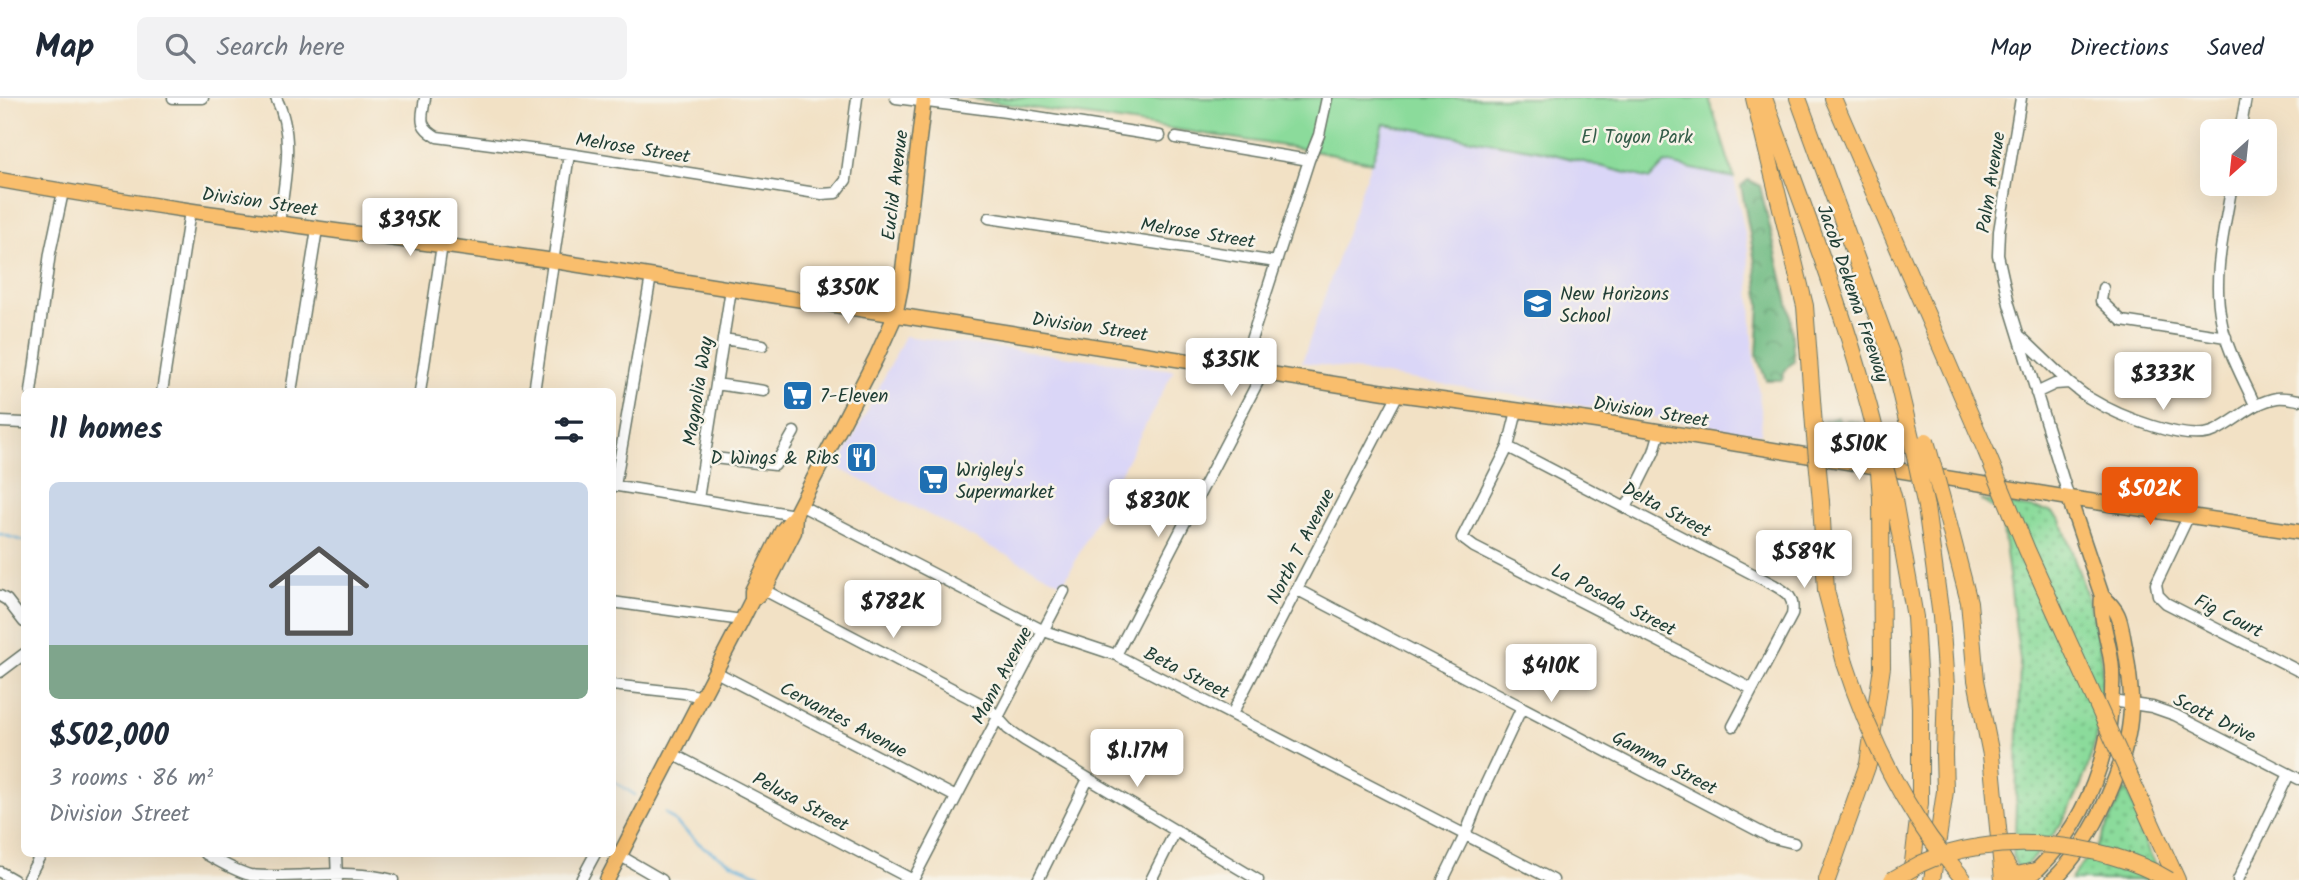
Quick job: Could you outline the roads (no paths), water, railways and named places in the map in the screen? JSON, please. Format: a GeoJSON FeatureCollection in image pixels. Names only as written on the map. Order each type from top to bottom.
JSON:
{"type":"FeatureCollection","features":[{"type":"Feature","properties":{"kind":"highway"},"geometry":{"type":"LineString","coordinates":[[1754,98],[1805,306],[1826,591],[1845,663],[1878,751],[1930,838],[1964,880]]}},
{"type":"Feature","properties":{"kind":"highway","name":"Jacob Dekema Freeway"},"geometry":{"type":"LineString","coordinates":[[1764,98],[1866,391],[1887,499]]}},
{"type":"Feature","properties":{"kind":"highway","name":"Jacob Dekema Freeway"},"geometry":{"type":"LineString","coordinates":[[1798,98],[1891,354],[1919,441],[1941,617],[1946,686],[1945,791],[1932,880]]}},
{"type":"Feature","properties":{"kind":"highway"},"geometry":{"type":"LineString","coordinates":[[1833,98],[2027,550],[2177,880]]}},
{"type":"Feature","properties":{"kind":"highway"},"geometry":{"type":"LineString","coordinates":[[1919,441],[1947,517],[1969,602],[1976,680],[1991,755],[2003,880]]}},
{"type":"Feature","properties":{"kind":"highway"},"geometry":{"type":"LineString","coordinates":[[1827,880],[1868,764],[1882,667],[1887,499]]}},
{"type":"Feature","properties":{"kind":"highway"},"geometry":{"type":"LineString","coordinates":[[1887,499],[1914,617],[1920,707],[1920,803],[1913,862],[1908,880]]}},
{"type":"Feature","properties":{"kind":"highway"},"geometry":{"type":"LineString","coordinates":[[1892,880],[1922,863],[2003,844],[2049,845],[2106,853],[2169,880]]}},
{"type":"Feature","properties":{"kind":"highway"},"geometry":{"type":"LineString","coordinates":[[2000,852],[2010,871],[2017,875],[2030,876]]}},
{"type":"Feature","properties":{"kind":"main road","name":"Euclid Avenue"},"geometry":{"type":"LineString","coordinates":[[616,853],[673,754],[742,620],[758,595],[752,591],[764,566],[782,531],[798,510],[895,316],[925,99]]}},
{"type":"Feature","properties":{"kind":"main road","name":"Division Street"},"geometry":{"type":"LineString","coordinates":[[0,180],[190,211],[554,261],[2299,532]]}},
{"type":"Feature","properties":{"kind":"main road"},"geometry":{"type":"LineString","coordinates":[[2030,876],[2064,840],[2090,791],[2102,763],[2112,701],[2112,667],[2100,609],[2102,596],[2069,498]]}},
{"type":"Feature","properties":{"kind":"main road"},"geometry":{"type":"LineString","coordinates":[[2053,880],[2079,849],[2107,799],[2124,746],[2131,703],[2128,666],[2116,608],[2102,596]]}},
{"type":"Feature","properties":{"kind":"main road","name":"Euclid Avenue"},"geometry":{"type":"LineString","coordinates":[[607,880],[615,857]]}},
{"type":"Feature","properties":{"kind":"street"},"geometry":{"type":"LineString","coordinates":[[180,98],[203,98]]}},
{"type":"Feature","properties":{"kind":"street"},"geometry":{"type":"LineString","coordinates":[[276,98],[284,112],[288,150],[279,224]]}},
{"type":"Feature","properties":{"kind":"street","name":"Melrose Street"},"geometry":{"type":"LineString","coordinates":[[425,98],[421,123],[425,130],[437,137],[569,154],[822,194],[836,192],[846,180],[857,98]]}},
{"type":"Feature","properties":{"kind":"street"},"geometry":{"type":"LineString","coordinates":[[896,98],[925,99],[1160,136]]}},
{"type":"Feature","properties":{"kind":"street"},"geometry":{"type":"LineString","coordinates":[[1242,368],[1309,160],[1320,135],[1327,98]]}},
{"type":"Feature","properties":{"kind":"street","name":"Palm Avenue"},"geometry":{"type":"LineString","coordinates":[[2021,98],[1999,231],[1998,255],[2018,335],[2069,498]]}},
{"type":"Feature","properties":{"kind":"street"},"geometry":{"type":"LineString","coordinates":[[2243,119],[2246,98]]}},
{"type":"Feature","properties":{"kind":"street"},"geometry":{"type":"LineString","coordinates":[[1176,138],[1309,160]]}},
{"type":"Feature","properties":{"kind":"street"},"geometry":{"type":"LineString","coordinates":[[535,388],[569,154]]}},
{"type":"Feature","properties":{"kind":"street"},"geometry":{"type":"LineString","coordinates":[[32,388],[50,253],[63,192]]}},
{"type":"Feature","properties":{"kind":"street"},"geometry":{"type":"LineString","coordinates":[[2230,196],[2218,289],[2221,319],[2255,405]]}},
{"type":"Feature","properties":{"kind":"street"},"geometry":{"type":"LineString","coordinates":[[163,388],[190,211]]}},
{"type":"Feature","properties":{"kind":"street","name":"Melrose Street"},"geometry":{"type":"LineString","coordinates":[[989,218],[1276,262]]}},
{"type":"Feature","properties":{"kind":"street"},"geometry":{"type":"LineString","coordinates":[[292,388],[317,229]]}},
{"type":"Feature","properties":{"kind":"street"},"geometry":{"type":"LineString","coordinates":[[421,388],[442,244]]}},
{"type":"Feature","properties":{"kind":"street"},"geometry":{"type":"LineString","coordinates":[[616,475],[651,276]]}},
{"type":"Feature","properties":{"kind":"street"},"geometry":{"type":"LineString","coordinates":[[2103,288],[2101,302],[2122,321],[2226,337]]}},
{"type":"Feature","properties":{"kind":"street","name":"Magnolia Way"},"geometry":{"type":"LineString","coordinates":[[698,499],[731,289]]}},
{"type":"Feature","properties":{"kind":"street"},"geometry":{"type":"LineString","coordinates":[[2018,335],[2088,398],[2113,411],[2172,432],[2193,435],[2213,432],[2255,405],[2278,398],[2299,400]]}},
{"type":"Feature","properties":{"kind":"street"},"geometry":{"type":"LineString","coordinates":[[723,339],[762,345]]}},
{"type":"Feature","properties":{"kind":"street"},"geometry":{"type":"LineString","coordinates":[[1116,655],[1263,372]]}},
{"type":"Feature","properties":{"kind":"street"},"geometry":{"type":"LineString","coordinates":[[2036,393],[2055,384],[2069,383]]}},
{"type":"Feature","properties":{"kind":"street"},"geometry":{"type":"LineString","coordinates":[[716,384],[764,391]]}},
{"type":"Feature","properties":{"kind":"street","name":"North T Avenue"},"geometry":{"type":"LineString","coordinates":[[1232,714],[1398,394]]}},
{"type":"Feature","properties":{"kind":"street"},"geometry":{"type":"LineString","coordinates":[[1508,447],[1517,411]]}},
{"type":"Feature","properties":{"kind":"street"},"geometry":{"type":"LineString","coordinates":[[0,422],[21,423]]}},
{"type":"Feature","properties":{"kind":"street"},"geometry":{"type":"LineString","coordinates":[[1626,508],[1654,452],[1660,431]]}},
{"type":"Feature","properties":{"kind":"street"},"geometry":{"type":"LineString","coordinates":[[705,457],[775,465],[794,432]]}},
{"type":"Feature","properties":{"kind":"street","name":"Delta Street"},"geometry":{"type":"LineString","coordinates":[[1508,447],[1782,589],[1793,604],[1791,615],[1752,689]]}},
{"type":"Feature","properties":{"kind":"street","name":"La Posada Street"},"geometry":{"type":"LineString","coordinates":[[1508,447],[1462,538],[1474,547],[1752,689]]}},
{"type":"Feature","properties":{"kind":"street","name":"Beta Street"},"geometry":{"type":"LineString","coordinates":[[616,486],[798,510],[1044,631],[1116,655],[1553,880]]}},
{"type":"Feature","properties":{"kind":"street","name":"Fig Court"},"geometry":{"type":"LineString","coordinates":[[2189,515],[2156,584],[2158,595],[2166,603],[2299,671]]}},
{"type":"Feature","properties":{"kind":"street","name":"Gamma Street"},"geometry":{"type":"LineString","coordinates":[[1298,590],[1770,837],[1794,843]]}},
{"type":"Feature","properties":{"kind":"street","name":"Mann Avenue"},"geometry":{"type":"LineString","coordinates":[[913,880],[1064,591]]}},
{"type":"Feature","properties":{"kind":"street"},"geometry":{"type":"LineString","coordinates":[[758,595],[989,708],[1008,729],[1258,880]]}},
{"type":"Feature","properties":{"kind":"street"},"geometry":{"type":"LineString","coordinates":[[0,596],[7,600],[21,618]]}},
{"type":"Feature","properties":{"kind":"street"},"geometry":{"type":"LineString","coordinates":[[616,603],[742,620]]}},
{"type":"Feature","properties":{"kind":"street"},"geometry":{"type":"LineString","coordinates":[[0,672],[21,656]]}},
{"type":"Feature","properties":{"kind":"street","name":"Cervantes Avenue"},"geometry":{"type":"LineString","coordinates":[[716,671],[956,797]]}},
{"type":"Feature","properties":{"kind":"street"},"geometry":{"type":"LineString","coordinates":[[616,685],[703,697]]}},
{"type":"Feature","properties":{"kind":"street"},"geometry":{"type":"LineString","coordinates":[[1733,726],[1752,689]]}},
{"type":"Feature","properties":{"kind":"street","name":"Scott Drive"},"geometry":{"type":"LineString","coordinates":[[2112,701],[2152,706],[2175,715],[2294,776]]}},
{"type":"Feature","properties":{"kind":"street"},"geometry":{"type":"LineString","coordinates":[[1443,880],[1522,707]]}},
{"type":"Feature","properties":{"kind":"street","name":"Pelusa Street"},"geometry":{"type":"LineString","coordinates":[[673,754],[913,880]]}},
{"type":"Feature","properties":{"kind":"street"},"geometry":{"type":"LineString","coordinates":[[2238,880],[2294,776]]}},
{"type":"Feature","properties":{"kind":"street"},"geometry":{"type":"LineString","coordinates":[[1038,880],[1088,779]]}},
{"type":"Feature","properties":{"kind":"street"},"geometry":{"type":"LineString","coordinates":[[1151,880],[1177,830]]}},
{"type":"Feature","properties":{"kind":"street"},"geometry":{"type":"LineString","coordinates":[[616,853],[662,880]]}},
{"type":"Feature","properties":{"kind":"street"},"geometry":{"type":"LineString","coordinates":[[27,880],[39,857]]}},
{"type":"Feature","properties":{"kind":"street"},"geometry":{"type":"LineString","coordinates":[[212,857],[250,875],[271,879],[337,879],[364,876],[393,880]]}},
{"type":"Feature","properties":{"kind":"street"},"geometry":{"type":"LineString","coordinates":[[336,857],[337,879]]}},
{"type":"Feature","properties":{"kind":"street"},"geometry":{"type":"LineString","coordinates":[[582,880],[594,857]]}},
{"type":"Feature","properties":{"kind":"street"},"geometry":{"type":"LineString","coordinates":[[637,880],[643,869]]}},
{"type":"Feature","properties":{"kind":"street"},"geometry":{"type":"LineString","coordinates":[[0,872],[14,880]]}},
{"type":"Feature","properties":{"kind":"waterway"},"geometry":{"type":"LineString","coordinates":[[0,534],[21,540]]}},
{"type":"Feature","properties":{"kind":"waterway"},"geometry":{"type":"LineString","coordinates":[[616,783],[635,795]]}},
{"type":"Feature","properties":{"kind":"waterway"},"geometry":{"type":"LineString","coordinates":[[665,813],[702,846],[729,862],[772,880]]}},
{"type":"Feature","properties":{"kind":"place","name":"New Horizons School"},"geometry":{"type":"Point","coordinates":[1537,304]}},
{"type":"Feature","properties":{"kind":"place","name":"7-Eleven"},"geometry":{"type":"Point","coordinates":[797,395]}},
{"type":"Feature","properties":{"kind":"place","name":"D Wings & Ribs"},"geometry":{"type":"Point","coordinates":[862,457]}},
{"type":"Feature","properties":{"kind":"place","name":"Wrigley's Supermarket"},"geometry":{"type":"Point","coordinates":[933,480]}},
{"type":"Feature","properties":{"kind":"park label","name":"El Toyon Park"},"geometry":{"type":"Point","coordinates":[1637,136]}}]}
